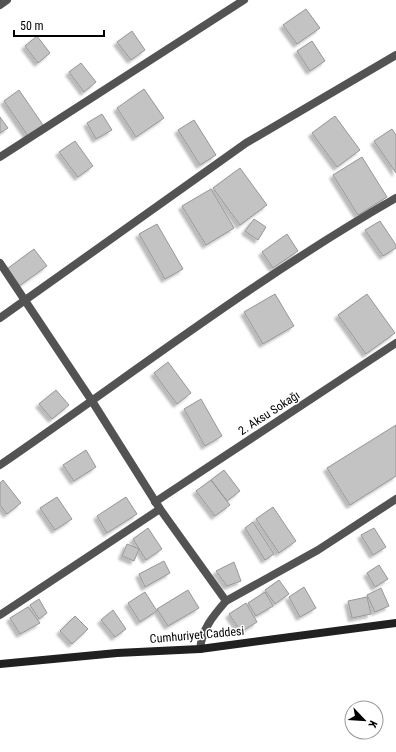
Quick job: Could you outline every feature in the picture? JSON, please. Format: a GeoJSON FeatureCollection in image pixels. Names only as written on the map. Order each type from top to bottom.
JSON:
{"type":"FeatureCollection","features":[{"type":"Feature","properties":{"kind":"main road","name":"Cumhuriyet Caddesi"},"geometry":{"type":"LineString","coordinates":[[0,664],[117,653],[200,649],[396,623]]}},
{"type":"Feature","properties":{"kind":"street"},"geometry":{"type":"LineString","coordinates":[[0,5],[7,0]]}},
{"type":"Feature","properties":{"kind":"street"},"geometry":{"type":"LineString","coordinates":[[0,156],[244,0]]}},
{"type":"Feature","properties":{"kind":"street"},"geometry":{"type":"LineString","coordinates":[[0,318],[246,143],[396,55]]}},
{"type":"Feature","properties":{"kind":"street"},"geometry":{"type":"LineString","coordinates":[[0,465],[240,296],[348,225],[396,198]]}},
{"type":"Feature","properties":{"kind":"street"},"geometry":{"type":"LineString","coordinates":[[0,263],[92,401],[158,506],[226,601]]}},
{"type":"Feature","properties":{"kind":"street","name":"2. Aksu Sokağı"},"geometry":{"type":"LineString","coordinates":[[0,615],[396,344]]}},
{"type":"Feature","properties":{"kind":"street"},"geometry":{"type":"LineString","coordinates":[[200,649],[205,629],[226,601],[318,550],[396,499]]}},
{"type":"Feature","properties":{"kind":"building"},"geometry":{"type":"Polygon","coordinates":[[[306,9],[320,28],[297,44],[283,25],[306,9]]]}},
{"type":"Feature","properties":{"kind":"building"},"geometry":{"type":"Polygon","coordinates":[[[132,31],[145,50],[131,60],[117,42],[132,31]]]}},
{"type":"Feature","properties":{"kind":"building"},"geometry":{"type":"Polygon","coordinates":[[[37,36],[50,53],[38,63],[25,46],[37,36]]]}},
{"type":"Feature","properties":{"kind":"building"},"geometry":{"type":"Polygon","coordinates":[[[312,41],[325,61],[310,71],[297,51],[312,41]]]}},
{"type":"Feature","properties":{"kind":"building"},"geometry":{"type":"Polygon","coordinates":[[[81,63],[96,82],[84,92],[69,72],[81,63]]]}},
{"type":"Feature","properties":{"kind":"building"},"geometry":{"type":"Polygon","coordinates":[[[144,89],[164,118],[136,137],[117,108],[144,89]]]}},
{"type":"Feature","properties":{"kind":"building"},"geometry":{"type":"Polygon","coordinates":[[[19,90],[43,125],[28,136],[4,101],[19,90]]]}},
{"type":"Feature","properties":{"kind":"building"},"geometry":{"type":"Polygon","coordinates":[[[102,114],[112,130],[96,139],[87,123],[102,114]]]}},
{"type":"Feature","properties":{"kind":"building"},"geometry":{"type":"Polygon","coordinates":[[[335,116],[360,150],[337,167],[312,133],[335,116]]]}},
{"type":"Feature","properties":{"kind":"building"},"geometry":{"type":"Polygon","coordinates":[[[0,117],[8,128],[0,133],[0,117]]]}},
{"type":"Feature","properties":{"kind":"building"},"geometry":{"type":"Polygon","coordinates":[[[194,120],[216,155],[200,165],[178,130],[194,120]]]}},
{"type":"Feature","properties":{"kind":"building"},"geometry":{"type":"Polygon","coordinates":[[[392,129],[396,135],[396,173],[374,141],[392,129]]]}},
{"type":"Feature","properties":{"kind":"building"},"geometry":{"type":"Polygon","coordinates":[[[75,141],[93,166],[78,177],[59,152],[75,141]]]}},
{"type":"Feature","properties":{"kind":"building"},"geometry":{"type":"Polygon","coordinates":[[[362,157],[387,197],[358,215],[333,175],[362,157]]]}},
{"type":"Feature","properties":{"kind":"building"},"geometry":{"type":"Polygon","coordinates":[[[240,168],[267,205],[240,225],[213,188],[240,168]]]}},
{"type":"Feature","properties":{"kind":"building"},"geometry":{"type":"Polygon","coordinates":[[[211,189],[234,228],[206,245],[182,206],[211,189]]]}},
{"type":"Feature","properties":{"kind":"building"},"geometry":{"type":"Polygon","coordinates":[[[254,219],[266,227],[258,240],[245,231],[254,219]]]}},
{"type":"Feature","properties":{"kind":"building"},"geometry":{"type":"Polygon","coordinates":[[[380,221],[396,245],[396,248],[383,256],[365,230],[380,221]]]}},
{"type":"Feature","properties":{"kind":"building"},"geometry":{"type":"Polygon","coordinates":[[[157,224],[183,269],[165,279],[139,234],[157,224]]]}},
{"type":"Feature","properties":{"kind":"building"},"geometry":{"type":"Polygon","coordinates":[[[287,234],[298,251],[273,268],[262,252],[287,234]]]}},
{"type":"Feature","properties":{"kind":"building"},"geometry":{"type":"Polygon","coordinates":[[[34,249],[47,266],[19,286],[7,269],[34,249]]]}},
{"type":"Feature","properties":{"kind":"building"},"geometry":{"type":"Polygon","coordinates":[[[275,294],[294,326],[263,344],[244,312],[275,294]]]}},
{"type":"Feature","properties":{"kind":"building"},"geometry":{"type":"Polygon","coordinates":[[[367,294],[395,333],[366,354],[338,315],[367,294]]]}},
{"type":"Feature","properties":{"kind":"building"},"geometry":{"type":"Polygon","coordinates":[[[168,362],[191,393],[177,404],[154,373],[168,362]]]}},
{"type":"Feature","properties":{"kind":"building"},"geometry":{"type":"Polygon","coordinates":[[[56,390],[69,405],[52,419],[39,404],[56,390]]]}},
{"type":"Feature","properties":{"kind":"building"},"geometry":{"type":"Polygon","coordinates":[[[201,399],[222,436],[205,446],[184,409],[201,399]]]}},
{"type":"Feature","properties":{"kind":"building"},"geometry":{"type":"Polygon","coordinates":[[[396,425],[396,476],[350,505],[327,468],[396,425]]]}},
{"type":"Feature","properties":{"kind":"building"},"geometry":{"type":"Polygon","coordinates":[[[86,450],[96,467],[74,481],[63,465],[86,450]]]}},
{"type":"Feature","properties":{"kind":"building"},"geometry":{"type":"Polygon","coordinates":[[[224,470],[240,491],[227,501],[211,480],[224,470]]]}},
{"type":"Feature","properties":{"kind":"building"},"geometry":{"type":"Polygon","coordinates":[[[3,480],[21,503],[7,514],[0,505],[0,483],[3,480]]]}},
{"type":"Feature","properties":{"kind":"building"},"geometry":{"type":"Polygon","coordinates":[[[211,480],[230,505],[215,516],[196,491],[211,480]]]}},
{"type":"Feature","properties":{"kind":"building"},"geometry":{"type":"Polygon","coordinates":[[[57,497],[72,519],[55,530],[40,508],[57,497]]]}},
{"type":"Feature","properties":{"kind":"building"},"geometry":{"type":"Polygon","coordinates":[[[126,497],[137,514],[107,533],[97,516],[126,497]]]}},
{"type":"Feature","properties":{"kind":"building"},"geometry":{"type":"Polygon","coordinates":[[[273,507],[296,541],[279,553],[256,519],[273,507]]]}},
{"type":"Feature","properties":{"kind":"building"},"geometry":{"type":"Polygon","coordinates":[[[253,522],[274,554],[265,560],[245,528],[253,522]]]}},
{"type":"Feature","properties":{"kind":"building"},"geometry":{"type":"Polygon","coordinates":[[[148,528],[162,549],[146,560],[133,539],[148,528]]]}},
{"type":"Feature","properties":{"kind":"building"},"geometry":{"type":"Polygon","coordinates":[[[374,528],[386,547],[373,555],[361,535],[374,528]]]}},
{"type":"Feature","properties":{"kind":"building"},"geometry":{"type":"Polygon","coordinates":[[[127,544],[139,549],[134,561],[122,556],[127,544]]]}},
{"type":"Feature","properties":{"kind":"building"},"geometry":{"type":"Polygon","coordinates":[[[164,561],[170,573],[145,587],[139,574],[164,561]]]}},
{"type":"Feature","properties":{"kind":"building"},"geometry":{"type":"Polygon","coordinates":[[[234,562],[241,581],[227,586],[216,571],[234,562]]]}},
{"type":"Feature","properties":{"kind":"building"},"geometry":{"type":"Polygon","coordinates":[[[379,565],[388,579],[375,587],[367,573],[379,565]]]}},
{"type":"Feature","properties":{"kind":"building"},"geometry":{"type":"Polygon","coordinates":[[[279,580],[289,594],[275,604],[265,590],[279,580]]]}},
{"type":"Feature","properties":{"kind":"building"},"geometry":{"type":"Polygon","coordinates":[[[304,587],[316,608],[300,617],[289,597],[304,587]]]}},
{"type":"Feature","properties":{"kind":"building"},"geometry":{"type":"Polygon","coordinates":[[[381,588],[389,606],[375,612],[367,595],[381,588]]]}},
{"type":"Feature","properties":{"kind":"building"},"geometry":{"type":"Polygon","coordinates":[[[188,590],[199,608],[168,626],[157,609],[188,590]]]}},
{"type":"Feature","properties":{"kind":"building"},"geometry":{"type":"Polygon","coordinates":[[[145,592],[157,611],[140,622],[128,603],[145,592]]]}},
{"type":"Feature","properties":{"kind":"building"},"geometry":{"type":"Polygon","coordinates":[[[265,592],[273,606],[256,616],[248,603],[265,592]]]}},
{"type":"Feature","properties":{"kind":"building"},"geometry":{"type":"Polygon","coordinates":[[[367,597],[371,614],[352,618],[348,601],[367,597]]]}},
{"type":"Feature","properties":{"kind":"building"},"geometry":{"type":"Polygon","coordinates":[[[39,599],[47,613],[39,619],[30,605],[39,599]]]}},
{"type":"Feature","properties":{"kind":"building"},"geometry":{"type":"Polygon","coordinates":[[[246,603],[257,622],[241,632],[229,614],[246,603]]]}},
{"type":"Feature","properties":{"kind":"building"},"geometry":{"type":"Polygon","coordinates":[[[28,607],[40,623],[20,634],[10,618],[28,607]]]}},
{"type":"Feature","properties":{"kind":"building"},"geometry":{"type":"Polygon","coordinates":[[[113,610],[126,629],[115,637],[101,620],[113,610]]]}},
{"type":"Feature","properties":{"kind":"building"},"geometry":{"type":"Polygon","coordinates":[[[75,616],[88,629],[72,644],[60,631],[75,616]]]}}]}
